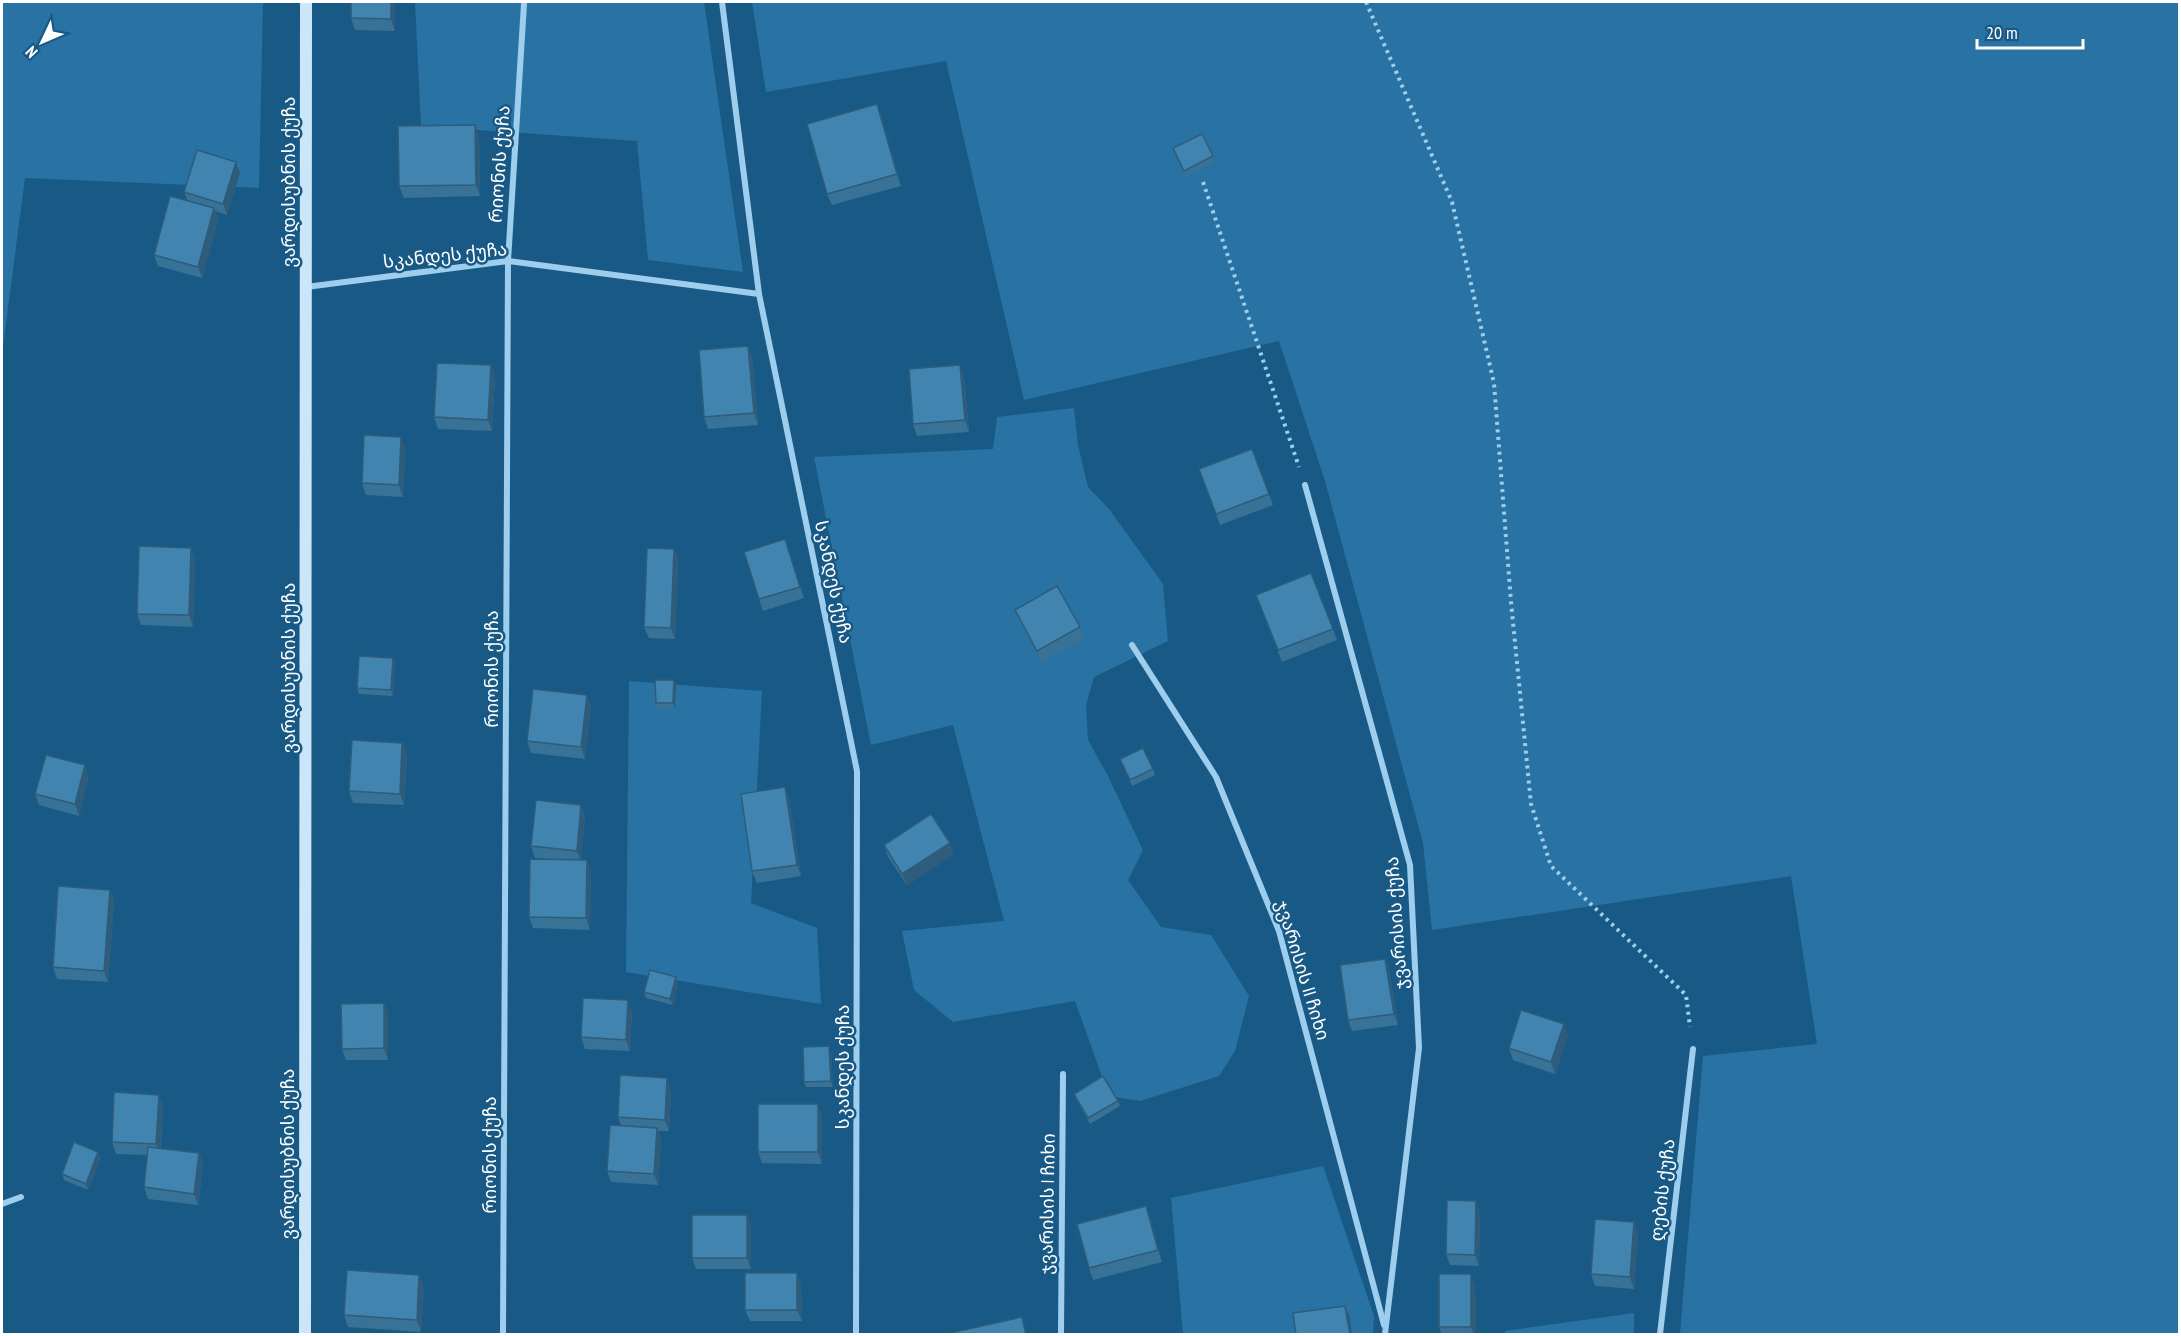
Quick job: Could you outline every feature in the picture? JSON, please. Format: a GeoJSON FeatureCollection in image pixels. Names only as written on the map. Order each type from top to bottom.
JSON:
{"type":"FeatureCollection","features":[{"type":"Feature","properties":{"kind":"street","name":"ვარდისუბნის ქუჩა"},"geometry":{"type":"LineString","coordinates":[[305,1335],[306,2]]}},
{"type":"Feature","properties":{"kind":"street"},"geometry":{"type":"LineString","coordinates":[[722,2],[759,294]]}},
{"type":"Feature","properties":{"kind":"street","name":"რიონის ქუჩა"},"geometry":{"type":"LineString","coordinates":[[503,1335],[508,261],[524,4]]}},
{"type":"Feature","properties":{"kind":"street","name":"სკანდეს ქუჩა"},"geometry":{"type":"LineString","coordinates":[[306,287],[508,261],[759,294],[857,771],[856,1335]]}},
{"type":"Feature","properties":{"kind":"street","name":"ჯვარისის ქუჩა"},"geometry":{"type":"LineString","coordinates":[[1305,485],[1410,865],[1419,1048],[1385,1331]]}},
{"type":"Feature","properties":{"kind":"street","name":"ჯვარისის II ჩიხი"},"geometry":{"type":"LineString","coordinates":[[1132,645],[1216,777],[1279,931],[1385,1331]]}},
{"type":"Feature","properties":{"kind":"street","name":"ღების ქუჩა"},"geometry":{"type":"LineString","coordinates":[[1660,1335],[1693,1049]]}},
{"type":"Feature","properties":{"kind":"street","name":"ჯვარისის I ჩიხი"},"geometry":{"type":"LineString","coordinates":[[1061,1335],[1064,1074]]}},
{"type":"Feature","properties":{"kind":"street"},"geometry":{"type":"LineString","coordinates":[[2,1204],[21,1197]]}},
{"type":"Feature","properties":{"kind":"path"},"geometry":{"type":"LineString","coordinates":[[1366,2],[1452,202],[1494,383],[1511,602],[1531,804],[1551,866],[1686,995],[1693,1049]]}},
{"type":"Feature","properties":{"kind":"path"},"geometry":{"type":"LineString","coordinates":[[1203,182],[1305,485]]}},
{"type":"Feature","properties":{"kind":"shaded area"},"geometry":{"type":"Polygon","coordinates":[[[2,2],[263,2],[259,188],[25,178],[2,354],[2,2]]]}},
{"type":"Feature","properties":{"kind":"shaded area"},"geometry":{"type":"Polygon","coordinates":[[[415,2],[704,2],[743,272],[648,260],[637,141],[421,126],[415,2]]]}},
{"type":"Feature","properties":{"kind":"shaded area"},"geometry":{"type":"Polygon","coordinates":[[[752,2],[2179,2],[2179,1334],[1680,1334],[1703,1056],[1817,1044],[1791,876],[1432,930],[1423,843],[1325,481],[1279,341],[1024,400],[946,61],[766,92],[752,2]]]}},
{"type":"Feature","properties":{"kind":"shaded area"},"geometry":{"type":"Polygon","coordinates":[[[1074,408],[1078,445],[1088,487],[1109,509],[1163,584],[1168,641],[1094,677],[1086,705],[1088,740],[1143,850],[1128,880],[1161,927],[1211,935],[1249,996],[1235,1051],[1219,1076],[1140,1101],[1109,1096],[1075,1001],[953,1022],[914,990],[902,931],[1004,921],[953,725],[871,745],[814,457],[993,449],[997,417],[1074,408]]]}},
{"type":"Feature","properties":{"kind":"shaded area"},"geometry":{"type":"Polygon","coordinates":[[[629,681],[762,691],[751,903],[817,928],[821,1004],[626,972],[629,681]]]}},
{"type":"Feature","properties":{"kind":"shaded area"},"geometry":{"type":"Polygon","coordinates":[[[1323,1166],[1374,1316],[1373,1334],[1171,1334],[1183,1333],[1171,1198],[1323,1166]]]}},
{"type":"Feature","properties":{"kind":"shaded area"},"geometry":{"type":"Polygon","coordinates":[[[1634,1313],[1634,1334],[1505,1334],[1505,1331],[1634,1313]]]}},
{"type":"Feature","properties":{"kind":"building"},"geometry":{"type":"Polygon","coordinates":[[[351,2],[391,2],[391,19],[351,18],[351,2]]]}},
{"type":"Feature","properties":{"kind":"building"},"geometry":{"type":"Polygon","coordinates":[[[877,104],[897,174],[827,194],[807,124],[877,104]]]}},
{"type":"Feature","properties":{"kind":"building"},"geometry":{"type":"Polygon","coordinates":[[[475,125],[476,185],[399,186],[398,126],[475,125]]]}},
{"type":"Feature","properties":{"kind":"building"},"geometry":{"type":"Polygon","coordinates":[[[1202,134],[1213,156],[1184,171],[1173,148],[1202,134]]]}},
{"type":"Feature","properties":{"kind":"building"},"geometry":{"type":"Polygon","coordinates":[[[197,150],[236,162],[223,204],[184,192],[197,150]]]}},
{"type":"Feature","properties":{"kind":"building"},"geometry":{"type":"Polygon","coordinates":[[[170,196],[214,208],[198,267],[154,255],[170,196]]]}},
{"type":"Feature","properties":{"kind":"building"},"geometry":{"type":"Polygon","coordinates":[[[748,346],[754,413],[704,417],[699,350],[748,346]]]}},
{"type":"Feature","properties":{"kind":"building"},"geometry":{"type":"Polygon","coordinates":[[[437,363],[491,365],[488,420],[434,417],[437,363]]]}},
{"type":"Feature","properties":{"kind":"building"},"geometry":{"type":"Polygon","coordinates":[[[960,365],[965,420],[913,424],[909,369],[960,365]]]}},
{"type":"Feature","properties":{"kind":"building"},"geometry":{"type":"Polygon","coordinates":[[[364,435],[401,437],[399,485],[362,483],[364,435]]]}},
{"type":"Feature","properties":{"kind":"building"},"geometry":{"type":"Polygon","coordinates":[[[1252,449],[1269,494],[1216,514],[1199,469],[1252,449]]]}},
{"type":"Feature","properties":{"kind":"building"},"geometry":{"type":"Polygon","coordinates":[[[785,539],[800,587],[759,599],[744,552],[785,539]]]}},
{"type":"Feature","properties":{"kind":"building"},"geometry":{"type":"Polygon","coordinates":[[[139,546],[191,548],[189,615],[137,614],[139,546]]]}},
{"type":"Feature","properties":{"kind":"building"},"geometry":{"type":"Polygon","coordinates":[[[647,548],[674,549],[671,628],[644,627],[647,548]]]}},
{"type":"Feature","properties":{"kind":"building"},"geometry":{"type":"Polygon","coordinates":[[[1311,573],[1333,629],[1278,650],[1256,595],[1311,573]]]}},
{"type":"Feature","properties":{"kind":"building"},"geometry":{"type":"Polygon","coordinates":[[[1057,586],[1080,627],[1037,651],[1015,610],[1057,586]]]}},
{"type":"Feature","properties":{"kind":"building"},"geometry":{"type":"Polygon","coordinates":[[[359,656],[393,658],[391,690],[357,688],[359,656]]]}},
{"type":"Feature","properties":{"kind":"building"},"geometry":{"type":"Polygon","coordinates":[[[655,680],[674,680],[673,703],[656,703],[655,680]]]}},
{"type":"Feature","properties":{"kind":"building"},"geometry":{"type":"Polygon","coordinates":[[[533,689],[587,695],[581,747],[527,741],[533,689]]]}},
{"type":"Feature","properties":{"kind":"building"},"geometry":{"type":"Polygon","coordinates":[[[352,740],[402,743],[400,794],[349,791],[352,740]]]}},
{"type":"Feature","properties":{"kind":"building"},"geometry":{"type":"Polygon","coordinates":[[[1143,748],[1153,769],[1130,780],[1120,759],[1143,748]]]}},
{"type":"Feature","properties":{"kind":"building"},"geometry":{"type":"Polygon","coordinates":[[[46,755],[85,765],[75,804],[35,794],[46,755]]]}},
{"type":"Feature","properties":{"kind":"building"},"geometry":{"type":"Polygon","coordinates":[[[785,787],[797,865],[752,871],[741,794],[785,787]]]}},
{"type":"Feature","properties":{"kind":"building"},"geometry":{"type":"Polygon","coordinates":[[[536,800],[581,805],[577,851],[531,846],[536,800]]]}},
{"type":"Feature","properties":{"kind":"building"},"geometry":{"type":"Polygon","coordinates":[[[931,814],[950,843],[902,874],[884,845],[931,814]]]}},
{"type":"Feature","properties":{"kind":"building"},"geometry":{"type":"Polygon","coordinates":[[[530,859],[587,860],[586,918],[529,917],[530,859]]]}},
{"type":"Feature","properties":{"kind":"building"},"geometry":{"type":"Polygon","coordinates":[[[58,886],[110,890],[104,971],[53,967],[58,886]]]}},
{"type":"Feature","properties":{"kind":"building"},"geometry":{"type":"Polygon","coordinates":[[[1385,959],[1394,1014],[1348,1020],[1340,965],[1385,959]]]}},
{"type":"Feature","properties":{"kind":"building"},"geometry":{"type":"Polygon","coordinates":[[[650,970],[676,977],[670,999],[644,992],[650,970]]]}},
{"type":"Feature","properties":{"kind":"building"},"geometry":{"type":"Polygon","coordinates":[[[583,998],[628,1000],[626,1040],[581,1037],[583,998]]]}},
{"type":"Feature","properties":{"kind":"building"},"geometry":{"type":"Polygon","coordinates":[[[384,1003],[384,1048],[342,1049],[341,1004],[384,1003]]]}},
{"type":"Feature","properties":{"kind":"building"},"geometry":{"type":"Polygon","coordinates":[[[1521,1010],[1564,1024],[1551,1062],[1509,1048],[1521,1010]]]}},
{"type":"Feature","properties":{"kind":"building"},"geometry":{"type":"Polygon","coordinates":[[[829,1046],[831,1081],[804,1082],[803,1047],[829,1046]]]}},
{"type":"Feature","properties":{"kind":"building"},"geometry":{"type":"Polygon","coordinates":[[[620,1075],[667,1078],[665,1120],[618,1117],[620,1075]]]}},
{"type":"Feature","properties":{"kind":"building"},"geometry":{"type":"Polygon","coordinates":[[[1103,1076],[1118,1101],[1088,1118],[1074,1094],[1103,1076]]]}},
{"type":"Feature","properties":{"kind":"building"},"geometry":{"type":"Polygon","coordinates":[[[114,1092],[159,1095],[156,1144],[112,1142],[114,1092]]]}},
{"type":"Feature","properties":{"kind":"building"},"geometry":{"type":"Polygon","coordinates":[[[758,1104],[818,1104],[818,1152],[758,1152],[758,1104]]]}},
{"type":"Feature","properties":{"kind":"building"},"geometry":{"type":"Polygon","coordinates":[[[610,1125],[657,1128],[654,1174],[607,1171],[610,1125]]]}},
{"type":"Feature","properties":{"kind":"building"},"geometry":{"type":"Polygon","coordinates":[[[74,1142],[98,1152],[86,1184],[62,1174],[74,1142]]]}},
{"type":"Feature","properties":{"kind":"building"},"geometry":{"type":"Polygon","coordinates":[[[148,1147],[199,1153],[194,1194],[144,1187],[148,1147]]]}},
{"type":"Feature","properties":{"kind":"building"},"geometry":{"type":"Polygon","coordinates":[[[1447,1200],[1476,1201],[1475,1255],[1446,1254],[1447,1200]]]}},
{"type":"Feature","properties":{"kind":"building"},"geometry":{"type":"Polygon","coordinates":[[[1146,1206],[1158,1250],[1089,1268],[1077,1224],[1146,1206]]]}},
{"type":"Feature","properties":{"kind":"building"},"geometry":{"type":"Polygon","coordinates":[[[692,1215],[747,1215],[747,1258],[692,1258],[692,1215]]]}},
{"type":"Feature","properties":{"kind":"building"},"geometry":{"type":"Polygon","coordinates":[[[1595,1219],[1634,1222],[1630,1277],[1591,1274],[1595,1219]]]}},
{"type":"Feature","properties":{"kind":"building"},"geometry":{"type":"Polygon","coordinates":[[[347,1270],[419,1275],[417,1320],[344,1315],[347,1270]]]}},
{"type":"Feature","properties":{"kind":"building"},"geometry":{"type":"Polygon","coordinates":[[[745,1273],[797,1273],[797,1310],[745,1310],[745,1273]]]}},
{"type":"Feature","properties":{"kind":"building"},"geometry":{"type":"Polygon","coordinates":[[[1439,1274],[1471,1274],[1471,1327],[1439,1327],[1439,1274]]]}},
{"type":"Feature","properties":{"kind":"building"},"geometry":{"type":"Polygon","coordinates":[[[1345,1306],[1350,1335],[1296,1335],[1293,1313],[1345,1306]]]}},
{"type":"Feature","properties":{"kind":"building"},"geometry":{"type":"Polygon","coordinates":[[[1022,1317],[1026,1335],[946,1335],[946,1334],[1022,1317]]]}}]}
